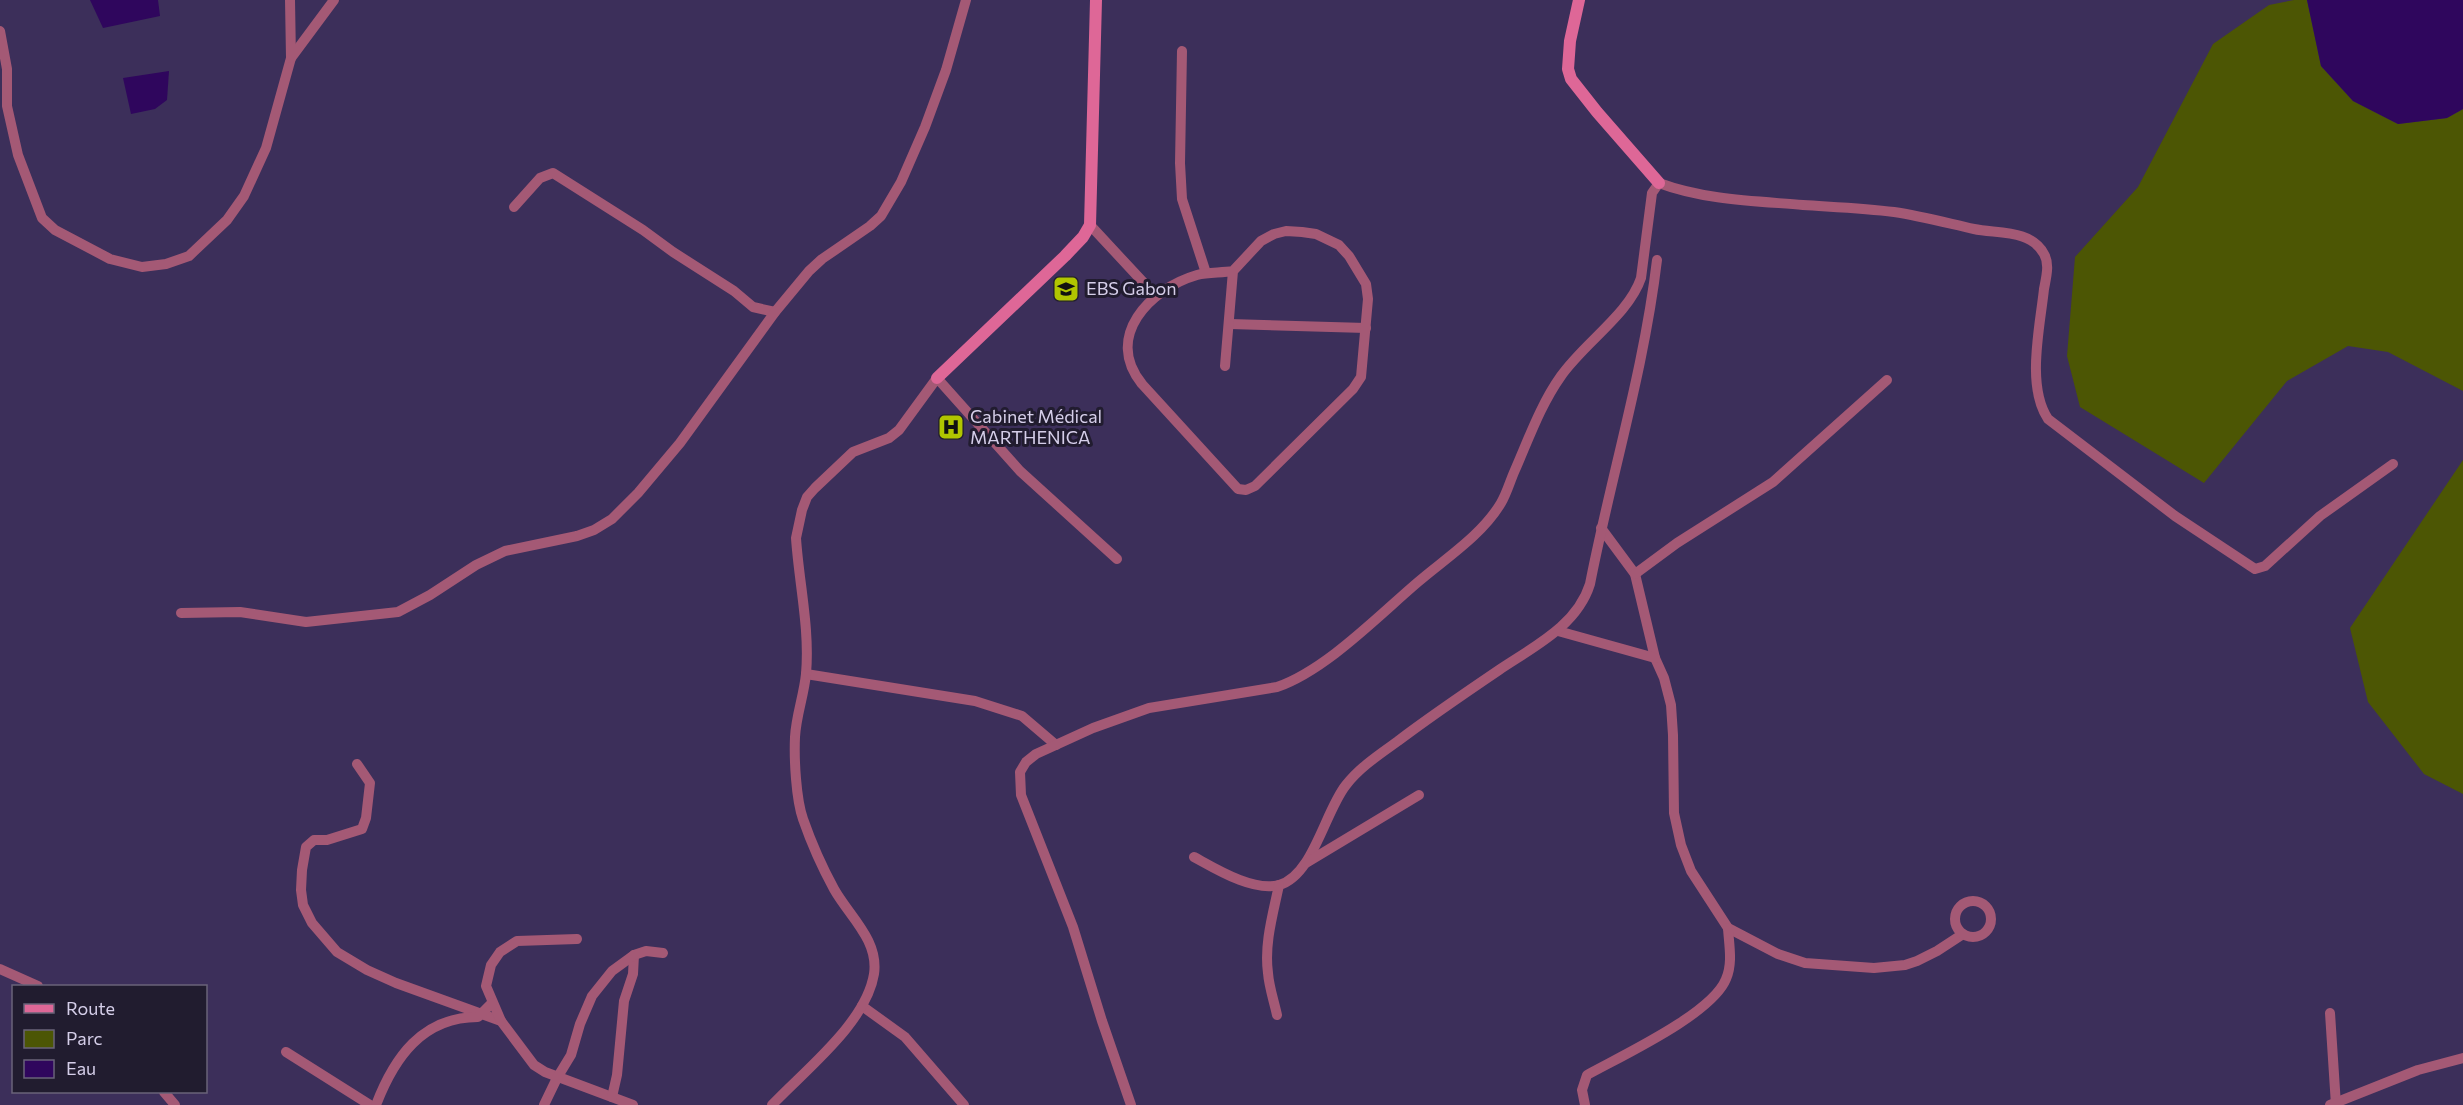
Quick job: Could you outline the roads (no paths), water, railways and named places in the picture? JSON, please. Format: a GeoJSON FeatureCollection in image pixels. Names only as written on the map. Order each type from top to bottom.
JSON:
{"type":"FeatureCollection","features":[{"type":"Feature","properties":{"kind":"street"},"geometry":{"type":"LineString","coordinates":[[0,31],[7,69],[7,106],[18,155],[42,218],[55,230],[110,260],[142,267],[166,264],[189,256],[227,220],[244,196],[266,148],[291,58],[290,0]]}},
{"type":"Feature","properties":{"kind":"street"},"geometry":{"type":"LineString","coordinates":[[291,58],[334,0]]}},
{"type":"Feature","properties":{"kind":"street"},"geometry":{"type":"LineString","coordinates":[[181,613],[240,612],[306,622],[398,612],[505,551],[558,541],[594,530],[627,504],[663,464],[698,420],[775,312],[809,271],[881,216],[901,182],[938,95],[966,0]]}},
{"type":"Feature","properties":{"kind":"street"},"geometry":{"type":"LineString","coordinates":[[772,1105],[840,1035],[862,1006],[870,989],[874,971],[873,957],[864,932],[835,891],[802,817],[795,737],[806,674],[806,645],[796,538],[798,521],[807,497],[838,465],[852,453],[889,438],[899,430],[937,378],[1065,256],[1083,237],[1090,225],[1096,0]]}},
{"type":"Feature","properties":{"kind":"street"},"geometry":{"type":"LineString","coordinates":[[1579,0],[1570,40],[1568,69],[1571,79],[1659,183],[1673,188],[1728,198],[1894,212],[1975,229],[2001,231],[2035,243],[2044,254],[2047,270],[2037,352],[2037,382],[2042,408],[2049,418],[2157,502],[2255,569],[2265,566],[2320,516],[2393,464]]}},
{"type":"Feature","properties":{"kind":"street"},"geometry":{"type":"LineString","coordinates":[[1182,51],[1179,163],[1182,200],[1206,273]]}},
{"type":"Feature","properties":{"kind":"street"},"geometry":{"type":"LineString","coordinates":[[514,207],[540,178],[553,173],[643,230],[734,291],[753,307],[775,312]]}},
{"type":"Feature","properties":{"kind":"street"},"geometry":{"type":"LineString","coordinates":[[1131,1105],[1101,1021],[1073,927],[1019,788],[1020,772],[1026,762],[1036,754],[1135,712],[1276,687],[1291,682],[1326,659],[1470,538],[1500,505],[1558,379],[1581,350],[1629,303],[1636,291],[1642,269],[1652,193],[1659,183]]}},
{"type":"Feature","properties":{"kind":"street"},"geometry":{"type":"LineString","coordinates":[[1090,225],[1156,296]]}},
{"type":"Feature","properties":{"kind":"street"},"geometry":{"type":"LineString","coordinates":[[1225,366],[1233,271],[1261,241],[1274,234],[1302,232],[1329,239],[1339,245],[1349,256],[1366,284],[1366,328],[1361,377],[1353,389],[1255,486],[1242,490],[1225,477],[1184,428],[1142,384],[1130,364],[1128,343],[1133,321],[1156,296],[1174,285],[1206,273],[1233,271]]}},
{"type":"Feature","properties":{"kind":"street"},"geometry":{"type":"LineString","coordinates":[[1306,863],[1335,800],[1352,777],[1447,705],[1558,631],[1587,594],[1651,309],[1657,260]]}},
{"type":"Feature","properties":{"kind":"street"},"geometry":{"type":"LineString","coordinates":[[1230,324],[1366,328]]}},
{"type":"Feature","properties":{"kind":"street"},"geometry":{"type":"LineString","coordinates":[[937,378],[1012,463],[1118,559]]}},
{"type":"Feature","properties":{"kind":"street"},"geometry":{"type":"LineString","coordinates":[[1635,574],[1677,543],[1773,482],[1887,380]]}},
{"type":"Feature","properties":{"kind":"street"},"geometry":{"type":"LineString","coordinates":[[1585,1105],[1582,1090],[1587,1075],[1691,1015],[1714,998],[1722,988],[1731,961],[1728,928],[1691,871],[1681,845],[1674,813],[1671,705],[1664,678],[1655,658],[1635,574],[1601,528]]}},
{"type":"Feature","properties":{"kind":"street"},"geometry":{"type":"LineString","coordinates":[[1558,631],[1655,658]]}},
{"type":"Feature","properties":{"kind":"street"},"geometry":{"type":"LineString","coordinates":[[806,674],[975,701],[1022,716],[1056,745]]}},
{"type":"Feature","properties":{"kind":"street"},"geometry":{"type":"LineString","coordinates":[[357,764],[370,783],[366,818],[362,829],[309,843],[302,870],[301,890],[303,905],[312,923],[337,952],[367,970],[396,983],[501,1021]]}},
{"type":"Feature","properties":{"kind":"street"},"geometry":{"type":"LineString","coordinates":[[1194,857],[1234,878],[1261,886],[1279,885],[1296,874],[1306,863],[1419,795]]}},
{"type":"Feature","properties":{"kind":"street"},"geometry":{"type":"LineString","coordinates":[[1277,1015],[1268,975],[1267,954],[1269,931],[1279,885]]}},
{"type":"Feature","properties":{"kind":"street"},"geometry":{"type":"LineString","coordinates":[[1728,928],[1778,954],[1805,963],[1874,968],[1905,965],[1917,961],[1963,934]]}},
{"type":"Feature","properties":{"kind":"street"},"geometry":{"type":"LineString","coordinates":[[577,939],[517,941],[507,945],[491,964],[486,986],[501,1021],[534,1065],[557,1078],[633,1105]]}},
{"type":"Feature","properties":{"kind":"street"},"geometry":{"type":"LineString","coordinates":[[544,1105],[571,1055],[580,1024],[592,996],[612,971],[634,955],[646,951],[663,953]]}},
{"type":"Feature","properties":{"kind":"street"},"geometry":{"type":"LineString","coordinates":[[612,1097],[617,1075],[624,1001],[633,974],[634,955]]}},
{"type":"Feature","properties":{"kind":"street"},"geometry":{"type":"LineString","coordinates":[[0,969],[34,985]]}},
{"type":"Feature","properties":{"kind":"street"},"geometry":{"type":"LineString","coordinates":[[376,1105],[387,1076],[395,1063],[429,1030],[451,1019],[478,1017],[492,1003]]}},
{"type":"Feature","properties":{"kind":"street"},"geometry":{"type":"LineString","coordinates":[[862,1006],[905,1037],[964,1105]]}},
{"type":"Feature","properties":{"kind":"street"},"geometry":{"type":"LineString","coordinates":[[2330,1013],[2334,1104],[2418,1070],[2463,1058]]}},
{"type":"Feature","properties":{"kind":"street"},"geometry":{"type":"LineString","coordinates":[[286,1052],[370,1105]]}},
{"type":"Feature","properties":{"kind":"street"},"geometry":{"type":"LineString","coordinates":[[165,1093],[175,1105]]}},
{"type":"Feature","properties":{"kind":"water"},"geometry":{"type":"Polygon","coordinates":[[[90,0],[158,0],[160,16],[103,28],[90,0]]]}},
{"type":"Feature","properties":{"kind":"water"},"geometry":{"type":"Polygon","coordinates":[[[2307,0],[2463,0],[2463,109],[2447,118],[2398,124],[2353,101],[2321,66],[2307,0]]]}},
{"type":"Feature","properties":{"kind":"water"},"geometry":{"type":"Polygon","coordinates":[[[169,71],[167,100],[155,109],[131,114],[123,78],[169,71]]]}},
{"type":"Feature","properties":{"kind":"place","name":"EBS Gabon"},"geometry":{"type":"Point","coordinates":[1066,289]}},
{"type":"Feature","properties":{"kind":"place","name":"Cabinet Médical MARTHENICA"},"geometry":{"type":"Point","coordinates":[951,427]}}]}
